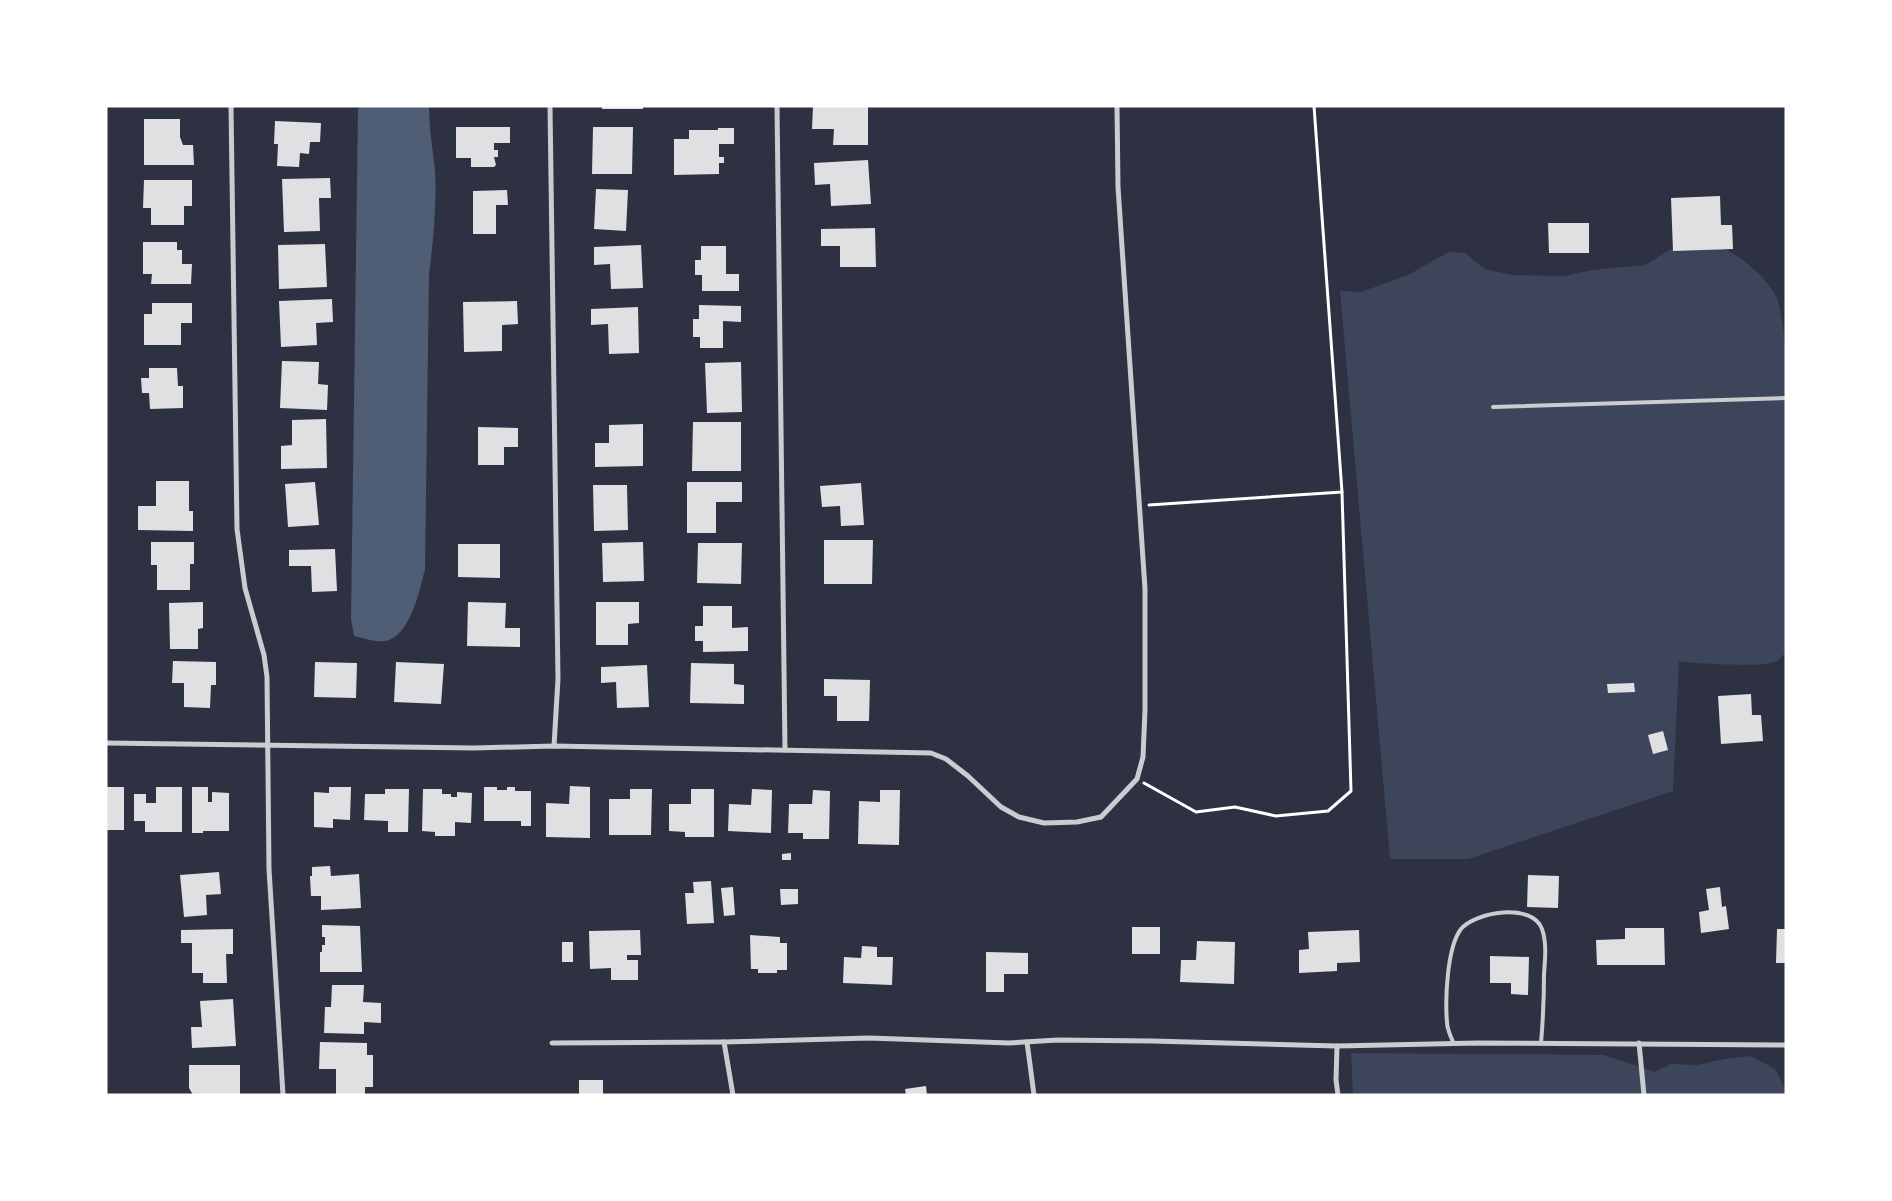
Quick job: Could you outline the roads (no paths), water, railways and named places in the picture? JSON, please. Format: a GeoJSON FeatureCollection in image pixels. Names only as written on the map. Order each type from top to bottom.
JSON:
{"type":"FeatureCollection","features":[{"type":"Feature","properties":{"kind":"street"},"geometry":{"type":"LineString","coordinates":[[232,106],[238,529],[241,569],[264,655],[267,677],[269,869],[283,1095]]}},
{"type":"Feature","properties":{"kind":"street"},"geometry":{"type":"LineString","coordinates":[[550,106],[558,679],[554,746]]}},
{"type":"Feature","properties":{"kind":"street"},"geometry":{"type":"LineString","coordinates":[[776,106],[785,750]]}},
{"type":"Feature","properties":{"kind":"street"},"geometry":{"type":"LineString","coordinates":[[106,743],[474,748],[554,746],[931,753],[946,759],[968,776],[1001,807],[1019,817],[1044,823],[1077,822],[1101,817],[1137,779],[1143,757],[1145,710],[1145,588],[1118,187],[1117,106]]}},
{"type":"Feature","properties":{"kind":"street"},"geometry":{"type":"LineString","coordinates":[[552,1043],[724,1042],[868,1038],[1027,1042],[1058,1040],[1142,1041],[1337,1046],[1541,1043],[1786,1044]]}},
{"type":"Feature","properties":{"kind":"street"},"geometry":{"type":"LineString","coordinates":[[724,1042],[733,1095]]}},
{"type":"Feature","properties":{"kind":"street"},"geometry":{"type":"LineString","coordinates":[[1027,1042],[1034,1095]]}},
{"type":"Feature","properties":{"kind":"street"},"geometry":{"type":"LineString","coordinates":[[1639,1043],[1644,1095]]}},
{"type":"Feature","properties":{"kind":"street"},"geometry":{"type":"LineString","coordinates":[[1337,1046],[1336,1080],[1338,1095]]}},
{"type":"Feature","properties":{"kind":"lane"},"geometry":{"type":"LineString","coordinates":[[1493,407],[1786,398]]}},
{"type":"Feature","properties":{"kind":"lane"},"geometry":{"type":"LineString","coordinates":[[1454,1044],[1447,1022],[1449,958],[1455,939],[1462,929],[1477,918],[1491,914],[1512,913],[1530,916],[1542,928],[1545,956],[1541,1043]]}}]}
